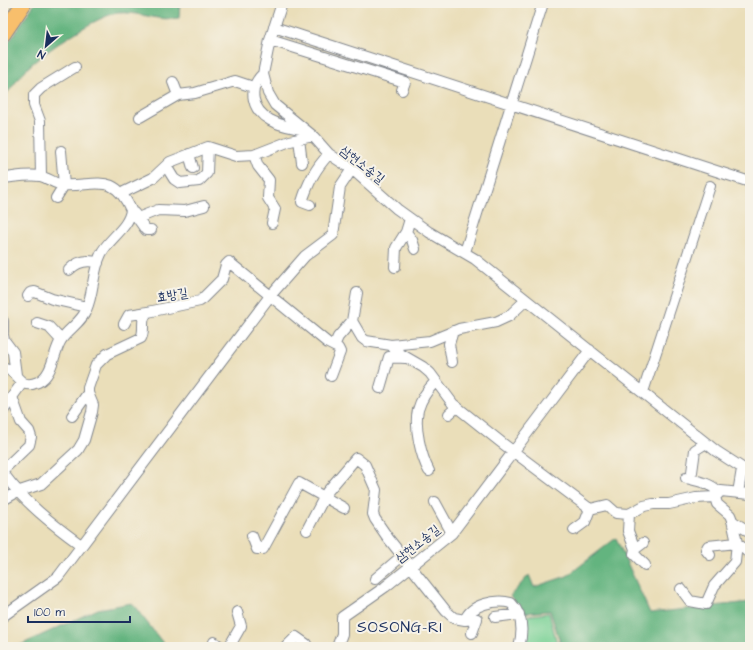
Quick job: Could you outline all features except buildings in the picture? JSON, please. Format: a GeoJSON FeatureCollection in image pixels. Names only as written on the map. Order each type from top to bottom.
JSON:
{"type":"FeatureCollection","features":[{"type":"Feature","properties":{"kind":"highway"},"geometry":{"type":"LineString","coordinates":[[3,16],[12,3]]}},
{"type":"Feature","properties":{"kind":"highway"},"geometry":{"type":"LineString","coordinates":[[3,34],[24,3]]}},
{"type":"Feature","properties":{"kind":"street","name":"삼현소송길"},"geometry":{"type":"LineString","coordinates":[[282,3],[270,40],[263,74],[268,93],[275,105],[309,133],[329,154],[352,169],[410,219],[465,252],[706,443],[746,471]]}},
{"type":"Feature","properties":{"kind":"street"},"geometry":{"type":"LineString","coordinates":[[465,252],[542,3]]}},
{"type":"Feature","properties":{"kind":"street"},"geometry":{"type":"LineString","coordinates":[[274,27],[750,182]]}},
{"type":"Feature","properties":{"kind":"street"},"geometry":{"type":"LineString","coordinates":[[270,40],[405,82],[402,90]]}},
{"type":"Feature","properties":{"kind":"street"},"geometry":{"type":"LineString","coordinates":[[41,176],[40,121],[32,100],[36,92],[75,67]]}},
{"type":"Feature","properties":{"kind":"street"},"geometry":{"type":"LineString","coordinates":[[263,74],[253,87],[252,93],[259,109],[269,120],[309,133]]}},
{"type":"Feature","properties":{"kind":"street"},"geometry":{"type":"LineString","coordinates":[[140,117],[178,95],[194,93],[235,80],[253,87]]}},
{"type":"Feature","properties":{"kind":"street"},"geometry":{"type":"LineString","coordinates":[[173,82],[178,95]]}},
{"type":"Feature","properties":{"kind":"street"},"geometry":{"type":"LineString","coordinates":[[122,193],[153,178],[170,162],[208,147],[236,156],[254,156],[299,139],[309,133]]}},
{"type":"Feature","properties":{"kind":"street"},"geometry":{"type":"LineString","coordinates":[[299,139],[302,163]]}},
{"type":"Feature","properties":{"kind":"street"},"geometry":{"type":"LineString","coordinates":[[166,166],[174,179],[180,183],[199,180],[207,173],[208,147]]}},
{"type":"Feature","properties":{"kind":"street"},"geometry":{"type":"LineString","coordinates":[[56,198],[64,185],[61,151]]}},
{"type":"Feature","properties":{"kind":"street"},"geometry":{"type":"LineString","coordinates":[[189,154],[193,168]]}},
{"type":"Feature","properties":{"kind":"street"},"geometry":{"type":"LineString","coordinates":[[310,205],[302,202],[307,185],[315,170],[329,154]]}},
{"type":"Feature","properties":{"kind":"street"},"geometry":{"type":"LineString","coordinates":[[254,156],[258,166],[269,180],[268,198],[275,210],[272,223]]}},
{"type":"Feature","properties":{"kind":"street"},"geometry":{"type":"LineString","coordinates":[[3,616],[52,582],[192,401],[270,296],[306,256],[333,235],[340,187],[352,169]]}},
{"type":"Feature","properties":{"kind":"street"},"geometry":{"type":"LineString","coordinates":[[3,178],[41,176],[64,185],[98,182],[122,193],[131,210],[146,230],[151,230]]}},
{"type":"Feature","properties":{"kind":"street"},"geometry":{"type":"LineString","coordinates":[[643,392],[710,186]]}},
{"type":"Feature","properties":{"kind":"street"},"geometry":{"type":"LineString","coordinates":[[138,218],[158,210],[185,211],[204,206]]}},
{"type":"Feature","properties":{"kind":"street"},"geometry":{"type":"LineString","coordinates":[[3,367],[19,379],[32,384],[45,376],[61,340],[82,318],[87,307],[98,263],[103,251],[127,222],[131,210]]}},
{"type":"Feature","properties":{"kind":"street"},"geometry":{"type":"LineString","coordinates":[[395,267],[396,248],[406,232],[410,219]]}},
{"type":"Feature","properties":{"kind":"street"},"geometry":{"type":"LineString","coordinates":[[406,232],[412,240],[414,249]]}},
{"type":"Feature","properties":{"kind":"street"},"geometry":{"type":"LineString","coordinates":[[69,270],[74,264],[80,262],[98,263]]}},
{"type":"Feature","properties":{"kind":"street","name":"효방길"},"geometry":{"type":"LineString","coordinates":[[3,500],[16,492],[41,484],[78,450],[84,440],[93,408],[88,393],[88,388],[99,361],[107,354],[143,335],[143,318],[148,312],[187,300],[204,299],[222,279],[226,265],[230,262],[270,296]]}},
{"type":"Feature","properties":{"kind":"street"},"geometry":{"type":"LineString","coordinates":[[28,296],[30,293],[35,292],[87,307]]}},
{"type":"Feature","properties":{"kind":"street"},"geometry":{"type":"LineString","coordinates":[[334,346],[338,337],[352,321],[357,293]]}},
{"type":"Feature","properties":{"kind":"street"},"geometry":{"type":"LineString","coordinates":[[270,296],[322,339],[338,348],[340,352],[331,376]]}},
{"type":"Feature","properties":{"kind":"street"},"geometry":{"type":"LineString","coordinates":[[352,321],[362,338],[366,341],[391,345],[430,341],[453,332],[503,320],[514,313],[526,300]]}},
{"type":"Feature","properties":{"kind":"street"},"geometry":{"type":"LineString","coordinates":[[124,324],[129,315],[132,313],[148,312]]}},
{"type":"Feature","properties":{"kind":"street"},"geometry":{"type":"LineString","coordinates":[[3,321],[3,332]]}},
{"type":"Feature","properties":{"kind":"street"},"geometry":{"type":"LineString","coordinates":[[37,323],[49,327],[61,340]]}},
{"type":"Feature","properties":{"kind":"street"},"geometry":{"type":"LineString","coordinates":[[452,362],[448,344],[453,332]]}},
{"type":"Feature","properties":{"kind":"street"},"geometry":{"type":"LineString","coordinates":[[3,335],[4,340],[13,352],[19,379],[12,397],[3,412]]}},
{"type":"Feature","properties":{"kind":"street"},"geometry":{"type":"LineString","coordinates":[[391,345],[397,352],[423,367],[436,381],[453,410],[590,509],[607,505],[616,513],[629,514],[644,506],[652,504],[670,504],[686,499],[717,495],[730,491],[750,494]]}},
{"type":"Feature","properties":{"kind":"street","name":"삼현소송길"},"geometry":{"type":"LineString","coordinates":[[337,647],[342,634],[342,617],[385,587],[410,565],[452,533],[590,350]]}},
{"type":"Feature","properties":{"kind":"street"},"geometry":{"type":"LineString","coordinates":[[380,388],[389,357],[408,359]]}},
{"type":"Feature","properties":{"kind":"street"},"geometry":{"type":"LineString","coordinates":[[429,471],[421,451],[417,412],[424,396],[436,381]]}},
{"type":"Feature","properties":{"kind":"street"},"geometry":{"type":"LineString","coordinates":[[72,416],[88,393]]}},
{"type":"Feature","properties":{"kind":"street"},"geometry":{"type":"LineString","coordinates":[[12,397],[21,422],[29,431],[31,441],[29,446],[3,472],[16,492],[30,505],[81,545]]}},
{"type":"Feature","properties":{"kind":"street"},"geometry":{"type":"LineString","coordinates":[[681,589],[690,601],[706,604],[714,586],[735,562],[737,543],[730,515],[717,504],[717,495],[712,486],[689,475],[695,450],[706,443]]}},
{"type":"Feature","properties":{"kind":"street"},"geometry":{"type":"LineString","coordinates":[[307,530],[325,496],[356,458],[365,465],[376,490],[373,510],[375,519],[402,556],[454,618],[465,620],[477,619],[472,633]]}},
{"type":"Feature","properties":{"kind":"street"},"geometry":{"type":"LineString","coordinates":[[739,487],[746,471]]}},
{"type":"Feature","properties":{"kind":"street"},"geometry":{"type":"LineString","coordinates":[[252,536],[257,549],[263,549],[299,483],[325,496],[344,508]]}},
{"type":"Feature","properties":{"kind":"street"},"geometry":{"type":"LineString","coordinates":[[435,502],[452,533]]}},
{"type":"Feature","properties":{"kind":"street"},"geometry":{"type":"LineString","coordinates":[[574,530],[585,522],[590,509]]}},
{"type":"Feature","properties":{"kind":"street"},"geometry":{"type":"LineString","coordinates":[[629,514],[628,531],[635,550],[636,558],[645,565]]}},
{"type":"Feature","properties":{"kind":"street"},"geometry":{"type":"LineString","coordinates":[[732,521],[750,532]]}},
{"type":"Feature","properties":{"kind":"street"},"geometry":{"type":"LineString","coordinates":[[635,550],[643,543]]}},
{"type":"Feature","properties":{"kind":"street"},"geometry":{"type":"LineString","coordinates":[[710,555],[706,550],[708,546],[737,543],[750,554]]}},
{"type":"Feature","properties":{"kind":"street"},"geometry":{"type":"LineString","coordinates":[[375,579],[402,556]]}},
{"type":"Feature","properties":{"kind":"street"},"geometry":{"type":"LineString","coordinates":[[465,620],[467,614],[474,608],[498,603],[511,604],[519,614],[522,623],[519,647]]}},
{"type":"Feature","properties":{"kind":"street"},"geometry":{"type":"LineString","coordinates":[[229,647],[241,626],[237,612]]}},
{"type":"Feature","properties":{"kind":"street"},"geometry":{"type":"LineString","coordinates":[[495,617],[519,614]]}},
{"type":"Feature","properties":{"kind":"street"},"geometry":{"type":"LineString","coordinates":[[286,647],[296,637],[308,647]]}},
{"type":"Feature","properties":{"kind":"green space"},"geometry":{"type":"Polygon","coordinates":[[[35,3],[180,3],[179,18],[164,19],[118,13],[109,15],[87,26],[33,63],[3,98],[3,51],[35,3]]]}},
{"type":"Feature","properties":{"kind":"green space"},"geometry":{"type":"Polygon","coordinates":[[[616,538],[650,613],[750,602],[750,647],[702,647],[700,644],[698,647],[565,647],[561,645],[550,611],[524,613],[510,596],[529,575],[534,587],[567,576],[616,538]]]}},
{"type":"Feature","properties":{"kind":"green space"},"geometry":{"type":"Polygon","coordinates":[[[132,603],[166,647],[16,647],[98,609],[132,603]]]}},
{"type":"Feature","properties":{"kind":"green space"},"geometry":{"type":"Polygon","coordinates":[[[549,613],[558,647],[521,647],[525,616],[549,613]]]}},
{"type":"Feature","properties":{"kind":"district","name":"SOSONG-RI"},"geometry":{"type":"Point","coordinates":[400,627]}}]}
